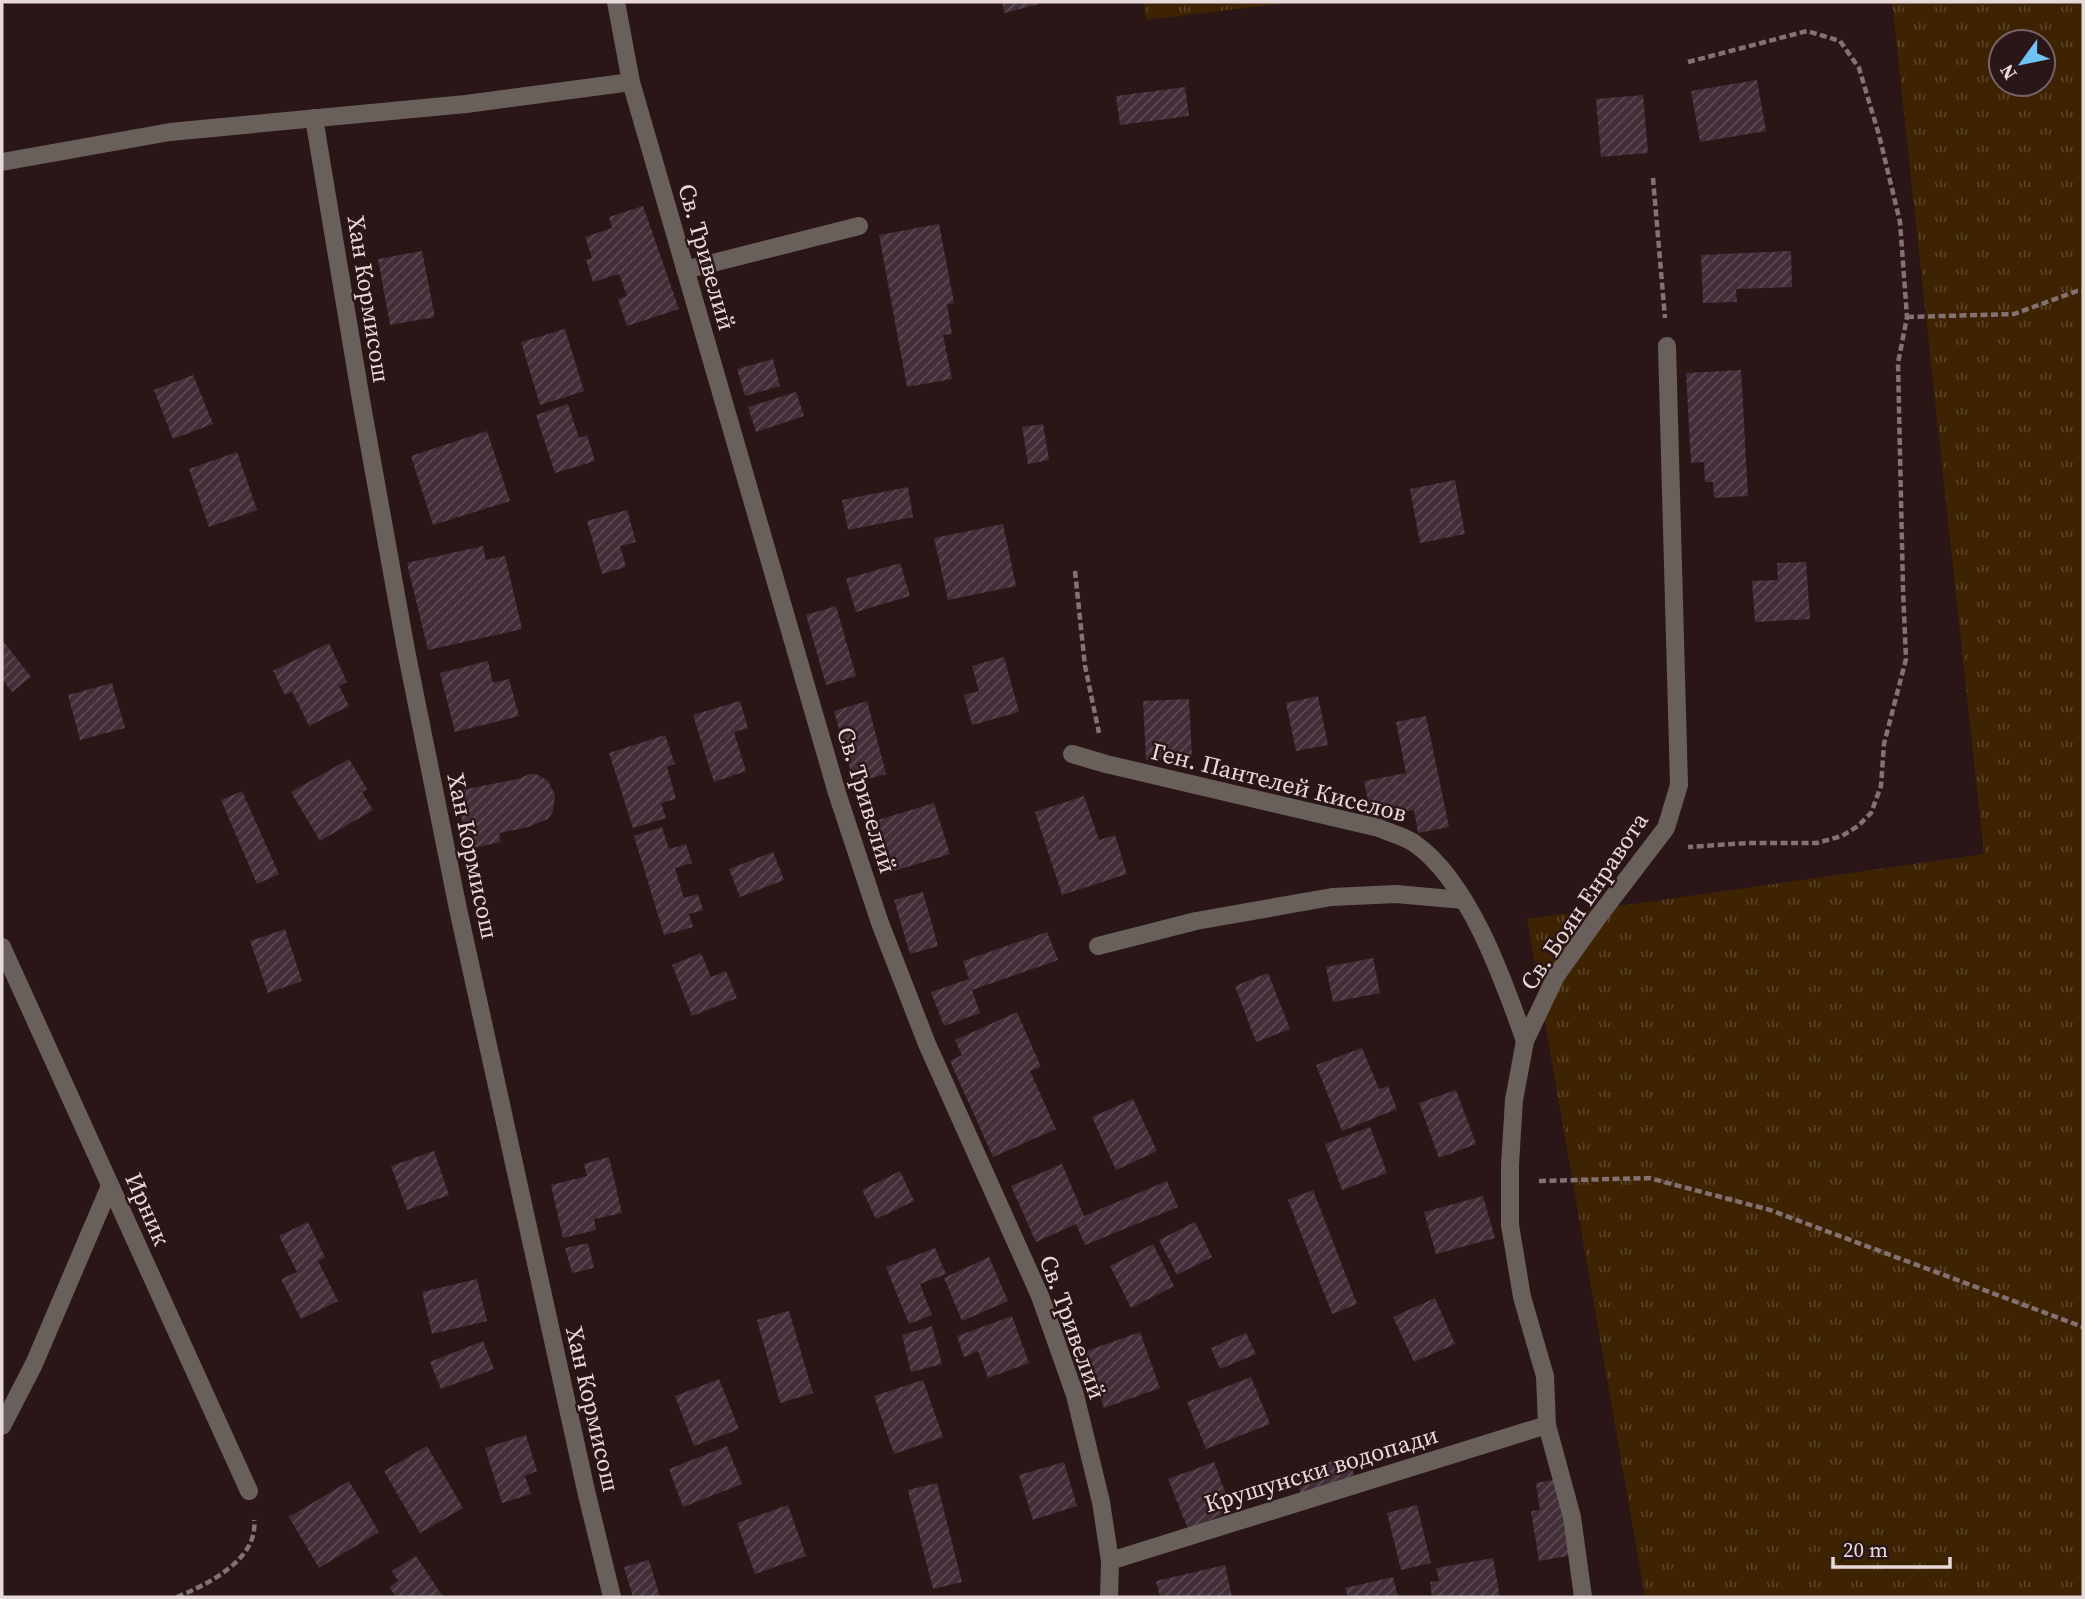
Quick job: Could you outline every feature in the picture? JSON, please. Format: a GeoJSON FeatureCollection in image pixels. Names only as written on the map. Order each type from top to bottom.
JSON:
{"type":"FeatureCollection","features":[{"type":"Feature","properties":{"kind":"street","name":"Св. Тривелий"},"geometry":{"type":"LineString","coordinates":[[615,2],[631,82],[837,793],[880,923],[927,1044],[1040,1296],[1075,1395],[1101,1502],[1110,1561],[1109,1597]]}},
{"type":"Feature","properties":{"kind":"street"},"geometry":{"type":"LineString","coordinates":[[2,162],[170,132],[466,104],[631,82]]}},
{"type":"Feature","properties":{"kind":"street","name":"Хан Кормисош"},"geometry":{"type":"LineString","coordinates":[[314,118],[363,413],[411,677],[476,991],[612,1597]]}},
{"type":"Feature","properties":{"kind":"street"},"geometry":{"type":"LineString","coordinates":[[685,271],[859,226]]}},
{"type":"Feature","properties":{"kind":"street","name":"Св. Боян Енравота"},"geometry":{"type":"LineString","coordinates":[[1583,1597],[1572,1517],[1547,1425],[1545,1376],[1522,1297],[1510,1225],[1514,1100],[1525,1041],[1556,976],[1666,828],[1679,786],[1667,346]]}},
{"type":"Feature","properties":{"kind":"street","name":"Ген. Пантелей Киселов"},"geometry":{"type":"LineString","coordinates":[[1072,754],[1366,825],[1412,841],[1441,866],[1463,900],[1504,983],[1525,1041]]}},
{"type":"Feature","properties":{"kind":"street"},"geometry":{"type":"LineString","coordinates":[[1098,946],[1196,922],[1332,897],[1396,894],[1463,900]]}},
{"type":"Feature","properties":{"kind":"street","name":"Ирник"},"geometry":{"type":"LineString","coordinates":[[2,947],[249,1491]]}},
{"type":"Feature","properties":{"kind":"street"},"geometry":{"type":"LineString","coordinates":[[2,1426],[34,1364],[110,1186]]}},
{"type":"Feature","properties":{"kind":"street","name":"Крушунски водопади"},"geometry":{"type":"LineString","coordinates":[[1110,1561],[1547,1425]]}},
{"type":"Feature","properties":{"kind":"path"},"geometry":{"type":"LineString","coordinates":[[1641,861],[1685,848],[1748,843],[1817,843],[1842,836],[1858,826],[1871,813],[1881,786],[1884,744],[1906,659],[1898,363],[1907,317],[1900,222],[1859,68],[1840,41],[1807,32],[1688,62]]}},
{"type":"Feature","properties":{"kind":"path"},"geometry":{"type":"LineString","coordinates":[[1653,178],[1667,346]]}},
{"type":"Feature","properties":{"kind":"path"},"geometry":{"type":"LineString","coordinates":[[1907,317],[2014,314],[2083,290]]}},
{"type":"Feature","properties":{"kind":"path"},"geometry":{"type":"LineString","coordinates":[[1075,571],[1085,666],[1106,764]]}},
{"type":"Feature","properties":{"kind":"path"},"geometry":{"type":"LineString","coordinates":[[1510,1182],[1649,1178],[1770,1210],[2083,1327]]}},
{"type":"Feature","properties":{"kind":"path"},"geometry":{"type":"LineString","coordinates":[[177,1597],[201,1587],[235,1564],[250,1545],[255,1527],[249,1491]]}},
{"type":"Feature","properties":{"kind":"green space"},"geometry":{"type":"Polygon","coordinates":[[[1143,2],[1294,2],[1146,20],[1143,2]]]}},
{"type":"Feature","properties":{"kind":"green space"},"geometry":{"type":"Polygon","coordinates":[[[1892,2],[2083,2],[2083,1597],[1645,1597],[1527,919],[1984,854],[1892,2]]]}},
{"type":"Feature","properties":{"kind":"building"},"geometry":{"type":"Polygon","coordinates":[[[1002,2],[1038,2],[1039,4],[1004,13],[1002,2]]]}},
{"type":"Feature","properties":{"kind":"building"},"geometry":{"type":"Polygon","coordinates":[[[1757,80],[1766,131],[1700,142],[1691,91],[1757,80]]]}},
{"type":"Feature","properties":{"kind":"building"},"geometry":{"type":"Polygon","coordinates":[[[1185,87],[1189,116],[1120,125],[1116,96],[1185,87]]]}},
{"type":"Feature","properties":{"kind":"building"},"geometry":{"type":"Polygon","coordinates":[[[1643,95],[1648,153],[1601,157],[1596,99],[1643,95]]]}},
{"type":"Feature","properties":{"kind":"building"},"geometry":{"type":"Polygon","coordinates":[[[643,206],[679,309],[627,326],[618,299],[627,296],[619,274],[593,282],[586,260],[592,258],[585,237],[612,228],[609,217],[643,206]]]}},
{"type":"Feature","properties":{"kind":"building"},"geometry":{"type":"Polygon","coordinates":[[[939,224],[954,303],[947,304],[952,334],[943,335],[952,379],[907,387],[879,235],[939,224]]]}},
{"type":"Feature","properties":{"kind":"building"},"geometry":{"type":"Polygon","coordinates":[[[422,251],[435,317],[390,325],[378,259],[422,251]]]}},
{"type":"Feature","properties":{"kind":"building"},"geometry":{"type":"Polygon","coordinates":[[[1791,251],[1792,287],[1736,289],[1737,302],[1703,303],[1701,255],[1791,251]]]}},
{"type":"Feature","properties":{"kind":"building"},"geometry":{"type":"Polygon","coordinates":[[[565,329],[584,391],[540,405],[521,342],[565,329]]]}},
{"type":"Feature","properties":{"kind":"building"},"geometry":{"type":"Polygon","coordinates":[[[773,359],[780,386],[745,396],[737,369],[773,359]]]}},
{"type":"Feature","properties":{"kind":"building"},"geometry":{"type":"Polygon","coordinates":[[[1741,370],[1748,496],[1714,498],[1713,482],[1705,482],[1704,462],[1691,463],[1686,373],[1741,370]]]}},
{"type":"Feature","properties":{"kind":"building"},"geometry":{"type":"Polygon","coordinates":[[[193,375],[213,424],[173,439],[154,390],[193,375]]]}},
{"type":"Feature","properties":{"kind":"building"},"geometry":{"type":"Polygon","coordinates":[[[796,392],[804,416],[756,432],[748,407],[796,392]]]}},
{"type":"Feature","properties":{"kind":"building"},"geometry":{"type":"Polygon","coordinates":[[[568,404],[579,438],[587,435],[595,461],[555,473],[536,415],[568,404]]]}},
{"type":"Feature","properties":{"kind":"building"},"geometry":{"type":"Polygon","coordinates":[[[1043,424],[1049,460],[1028,464],[1022,427],[1043,424]]]}},
{"type":"Feature","properties":{"kind":"building"},"geometry":{"type":"Polygon","coordinates":[[[487,431],[510,501],[433,525],[411,456],[487,431]]]}},
{"type":"Feature","properties":{"kind":"building"},"geometry":{"type":"Polygon","coordinates":[[[237,452],[257,510],[209,527],[189,469],[237,452]]]}},
{"type":"Feature","properties":{"kind":"building"},"geometry":{"type":"Polygon","coordinates":[[[1455,480],[1465,534],[1420,543],[1410,489],[1455,480]]]}},
{"type":"Feature","properties":{"kind":"building"},"geometry":{"type":"Polygon","coordinates":[[[908,487],[913,517],[848,530],[842,500],[908,487]]]}},
{"type":"Feature","properties":{"kind":"building"},"geometry":{"type":"Polygon","coordinates":[[[627,510],[636,542],[620,546],[626,567],[602,574],[587,521],[627,510]]]}},
{"type":"Feature","properties":{"kind":"building"},"geometry":{"type":"Polygon","coordinates":[[[1003,524],[1016,586],[948,600],[934,538],[1003,524]]]}},
{"type":"Feature","properties":{"kind":"building"},"geometry":{"type":"Polygon","coordinates":[[[483,546],[486,560],[505,556],[522,629],[428,650],[407,563],[483,546]]]}},
{"type":"Feature","properties":{"kind":"building"},"geometry":{"type":"Polygon","coordinates":[[[1806,562],[1810,619],[1755,622],[1752,581],[1778,580],[1777,563],[1806,562]]]}},
{"type":"Feature","properties":{"kind":"building"},"geometry":{"type":"Polygon","coordinates":[[[900,563],[910,596],[856,612],[846,579],[900,563]]]}},
{"type":"Feature","properties":{"kind":"building"},"geometry":{"type":"Polygon","coordinates":[[[836,606],[856,676],[826,685],[806,615],[836,606]]]}},
{"type":"Feature","properties":{"kind":"building"},"geometry":{"type":"Polygon","coordinates":[[[4,642],[31,677],[12,692],[2,679],[4,642]]]}},
{"type":"Feature","properties":{"kind":"building"},"geometry":{"type":"Polygon","coordinates":[[[329,643],[347,682],[339,686],[349,706],[309,726],[292,691],[285,695],[273,671],[329,643]]]}},
{"type":"Feature","properties":{"kind":"building"},"geometry":{"type":"Polygon","coordinates":[[[1004,657],[1019,712],[972,725],[964,695],[979,691],[972,666],[1004,657]]]}},
{"type":"Feature","properties":{"kind":"building"},"geometry":{"type":"Polygon","coordinates":[[[488,661],[493,683],[509,679],[519,716],[455,732],[440,673],[488,661]]]}},
{"type":"Feature","properties":{"kind":"building"},"geometry":{"type":"Polygon","coordinates":[[[112,683],[125,728],[80,740],[68,695],[112,683]]]}},
{"type":"Feature","properties":{"kind":"building"},"geometry":{"type":"Polygon","coordinates":[[[1318,696],[1328,745],[1296,751],[1286,703],[1318,696]]]}},
{"type":"Feature","properties":{"kind":"building"},"geometry":{"type":"Polygon","coordinates":[[[1189,699],[1192,758],[1146,760],[1143,701],[1189,699]]]}},
{"type":"Feature","properties":{"kind":"building"},"geometry":{"type":"Polygon","coordinates":[[[740,701],[748,728],[734,732],[746,771],[714,782],[693,715],[740,701]]]}},
{"type":"Feature","properties":{"kind":"building"},"geometry":{"type":"Polygon","coordinates":[[[867,701],[886,774],[854,783],[834,711],[867,701]]]}},
{"type":"Feature","properties":{"kind":"building"},"geometry":{"type":"Polygon","coordinates":[[[1426,716],[1449,827],[1418,833],[1414,810],[1372,818],[1364,781],[1406,773],[1396,722],[1426,716]]]}},
{"type":"Feature","properties":{"kind":"building"},"geometry":{"type":"Polygon","coordinates":[[[665,735],[675,764],[667,767],[676,799],[661,803],[666,818],[633,828],[609,753],[665,735]]]}},
{"type":"Feature","properties":{"kind":"building"},"geometry":{"type":"Polygon","coordinates":[[[349,759],[367,789],[362,792],[373,810],[320,841],[291,792],[349,759]]]}},
{"type":"Feature","properties":{"kind":"building"},"geometry":{"type":"Polygon","coordinates":[[[536,774],[548,781],[555,795],[553,811],[548,819],[528,827],[499,833],[501,842],[468,849],[456,791],[518,779],[536,774]]]}},
{"type":"Feature","properties":{"kind":"building"},"geometry":{"type":"Polygon","coordinates":[[[242,791],[279,874],[257,884],[221,800],[242,791]]]}},
{"type":"Feature","properties":{"kind":"building"},"geometry":{"type":"Polygon","coordinates":[[[1084,796],[1099,840],[1115,835],[1127,874],[1062,895],[1035,812],[1084,796]]]}},
{"type":"Feature","properties":{"kind":"building"},"geometry":{"type":"Polygon","coordinates":[[[934,803],[950,854],[884,874],[868,823],[934,803]]]}},
{"type":"Feature","properties":{"kind":"building"},"geometry":{"type":"Polygon","coordinates":[[[662,827],[669,849],[686,844],[692,863],[675,868],[684,898],[698,894],[703,910],[689,914],[693,927],[664,935],[634,836],[662,827]]]}},
{"type":"Feature","properties":{"kind":"building"},"geometry":{"type":"Polygon","coordinates":[[[773,852],[784,880],[740,897],[729,869],[773,852]]]}},
{"type":"Feature","properties":{"kind":"building"},"geometry":{"type":"Polygon","coordinates":[[[923,892],[938,946],[910,954],[894,900],[923,892]]]}},
{"type":"Feature","properties":{"kind":"building"},"geometry":{"type":"Polygon","coordinates":[[[285,929],[302,981],[268,993],[250,941],[285,929]]]}},
{"type":"Feature","properties":{"kind":"building"},"geometry":{"type":"Polygon","coordinates":[[[1047,932],[1058,960],[972,990],[980,1013],[944,1026],[931,992],[969,979],[963,961],[1047,932]]]}},
{"type":"Feature","properties":{"kind":"building"},"geometry":{"type":"Polygon","coordinates":[[[701,953],[711,977],[726,971],[737,998],[692,1016],[672,965],[701,953]]]}},
{"type":"Feature","properties":{"kind":"building"},"geometry":{"type":"Polygon","coordinates":[[[1373,958],[1380,993],[1333,1002],[1326,967],[1373,958]]]}},
{"type":"Feature","properties":{"kind":"building"},"geometry":{"type":"Polygon","coordinates":[[[1268,973],[1290,1029],[1256,1042],[1235,986],[1268,973]]]}},
{"type":"Feature","properties":{"kind":"building"},"geometry":{"type":"Polygon","coordinates":[[[1017,1012],[1041,1067],[1030,1071],[1056,1129],[993,1157],[950,1061],[962,1055],[955,1040],[1017,1012]]]}},
{"type":"Feature","properties":{"kind":"building"},"geometry":{"type":"Polygon","coordinates":[[[1362,1048],[1379,1089],[1388,1086],[1397,1109],[1342,1131],[1316,1065],[1362,1048]]]}},
{"type":"Feature","properties":{"kind":"building"},"geometry":{"type":"Polygon","coordinates":[[[1456,1090],[1476,1144],[1439,1158],[1419,1103],[1456,1090]]]}},
{"type":"Feature","properties":{"kind":"building"},"geometry":{"type":"Polygon","coordinates":[[[1133,1099],[1157,1151],[1116,1170],[1092,1117],[1133,1099]]]}},
{"type":"Feature","properties":{"kind":"building"},"geometry":{"type":"Polygon","coordinates":[[[1370,1127],[1387,1173],[1342,1190],[1325,1144],[1370,1127]]]}},
{"type":"Feature","properties":{"kind":"building"},"geometry":{"type":"Polygon","coordinates":[[[434,1151],[449,1195],[407,1210],[391,1166],[434,1151]]]}},
{"type":"Feature","properties":{"kind":"building"},"geometry":{"type":"Polygon","coordinates":[[[609,1157],[622,1213],[594,1219],[596,1230],[563,1238],[551,1185],[587,1176],[584,1164],[609,1157]]]}},
{"type":"Feature","properties":{"kind":"building"},"geometry":{"type":"Polygon","coordinates":[[[1062,1164],[1084,1216],[1167,1181],[1178,1207],[1085,1245],[1076,1224],[1036,1242],[1011,1186],[1062,1164]]]}},
{"type":"Feature","properties":{"kind":"building"},"geometry":{"type":"Polygon","coordinates":[[[900,1171],[914,1201],[876,1219],[862,1190],[900,1171]]]}},
{"type":"Feature","properties":{"kind":"building"},"geometry":{"type":"Polygon","coordinates":[[[1313,1190],[1357,1304],[1332,1314],[1288,1200],[1313,1190]]]}},
{"type":"Feature","properties":{"kind":"building"},"geometry":{"type":"Polygon","coordinates":[[[1483,1196],[1495,1238],[1436,1254],[1424,1212],[1483,1196]]]}},
{"type":"Feature","properties":{"kind":"building"},"geometry":{"type":"Polygon","coordinates":[[[308,1222],[325,1257],[318,1261],[338,1301],[301,1319],[281,1279],[297,1272],[279,1236],[308,1222]]]}},
{"type":"Feature","properties":{"kind":"building"},"geometry":{"type":"Polygon","coordinates":[[[1195,1222],[1212,1257],[1177,1275],[1159,1240],[1195,1222]]]}},
{"type":"Feature","properties":{"kind":"building"},"geometry":{"type":"Polygon","coordinates":[[[588,1243],[594,1268],[572,1273],[565,1248],[588,1243]]]}},
{"type":"Feature","properties":{"kind":"building"},"geometry":{"type":"Polygon","coordinates":[[[1153,1244],[1174,1286],[1131,1308],[1110,1266],[1153,1244]]]}},
{"type":"Feature","properties":{"kind":"building"},"geometry":{"type":"Polygon","coordinates":[[[935,1248],[946,1274],[920,1284],[932,1315],[909,1324],[886,1267],[935,1248]]]}},
{"type":"Feature","properties":{"kind":"building"},"geometry":{"type":"Polygon","coordinates":[[[989,1257],[1008,1301],[962,1321],[944,1278],[989,1257]]]}},
{"type":"Feature","properties":{"kind":"building"},"geometry":{"type":"Polygon","coordinates":[[[477,1279],[487,1321],[432,1334],[422,1292],[477,1279]]]}},
{"type":"Feature","properties":{"kind":"building"},"geometry":{"type":"Polygon","coordinates":[[[1435,1298],[1455,1344],[1414,1362],[1393,1317],[1435,1298]]]}},
{"type":"Feature","properties":{"kind":"building"},"geometry":{"type":"Polygon","coordinates":[[[789,1311],[813,1393],[780,1403],[757,1320],[789,1311]]]}},
{"type":"Feature","properties":{"kind":"building"},"geometry":{"type":"Polygon","coordinates":[[[1012,1316],[1029,1363],[988,1378],[978,1351],[964,1357],[957,1336],[1012,1316]]]}},
{"type":"Feature","properties":{"kind":"building"},"geometry":{"type":"Polygon","coordinates":[[[932,1326],[942,1364],[911,1372],[902,1335],[932,1326]]]}},
{"type":"Feature","properties":{"kind":"building"},"geometry":{"type":"Polygon","coordinates":[[[1140,1332],[1160,1388],[1104,1408],[1084,1352],[1140,1332]]]}},
{"type":"Feature","properties":{"kind":"building"},"geometry":{"type":"Polygon","coordinates":[[[1246,1333],[1256,1354],[1220,1369],[1211,1348],[1246,1333]]]}},
{"type":"Feature","properties":{"kind":"building"},"geometry":{"type":"Polygon","coordinates":[[[483,1341],[494,1369],[441,1389],[430,1362],[483,1341]]]}},
{"type":"Feature","properties":{"kind":"building"},"geometry":{"type":"Polygon","coordinates":[[[1251,1377],[1270,1424],[1206,1449],[1187,1402],[1251,1377]]]}},
{"type":"Feature","properties":{"kind":"building"},"geometry":{"type":"Polygon","coordinates":[[[719,1379],[739,1429],[694,1446],[675,1396],[719,1379]]]}},
{"type":"Feature","properties":{"kind":"building"},"geometry":{"type":"Polygon","coordinates":[[[923,1380],[943,1437],[894,1454],[874,1396],[923,1380]]]}},
{"type":"Feature","properties":{"kind":"building"},"geometry":{"type":"Polygon","coordinates":[[[526,1435],[537,1471],[525,1476],[531,1494],[502,1503],[485,1448],[526,1435]]]}},
{"type":"Feature","properties":{"kind":"building"},"geometry":{"type":"Polygon","coordinates":[[[427,1446],[463,1508],[420,1533],[384,1471],[427,1446]]]}},
{"type":"Feature","properties":{"kind":"building"},"geometry":{"type":"Polygon","coordinates":[[[727,1446],[742,1484],[683,1507],[669,1469],[727,1446]]]}},
{"type":"Feature","properties":{"kind":"building"},"geometry":{"type":"Polygon","coordinates":[[[1349,1456],[1355,1479],[1301,1495],[1294,1472],[1349,1456]]]}},
{"type":"Feature","properties":{"kind":"building"},"geometry":{"type":"Polygon","coordinates":[[[1064,1462],[1077,1506],[1033,1520],[1019,1475],[1064,1462]]]}},
{"type":"Feature","properties":{"kind":"building"},"geometry":{"type":"Polygon","coordinates":[[[1214,1462],[1232,1511],[1188,1529],[1168,1479],[1214,1462]]]}},
{"type":"Feature","properties":{"kind":"building"},"geometry":{"type":"Polygon","coordinates":[[[1559,1479],[1573,1555],[1539,1561],[1531,1511],[1540,1510],[1536,1483],[1559,1479]]]}},
{"type":"Feature","properties":{"kind":"building"},"geometry":{"type":"Polygon","coordinates":[[[349,1481],[379,1532],[319,1568],[289,1517],[349,1481]]]}},
{"type":"Feature","properties":{"kind":"building"},"geometry":{"type":"Polygon","coordinates":[[[937,1483],[962,1582],[933,1589],[908,1490],[937,1483]]]}},
{"type":"Feature","properties":{"kind":"building"},"geometry":{"type":"Polygon","coordinates":[[[788,1505],[806,1556],[755,1574],[737,1523],[788,1505]]]}},
{"type":"Feature","properties":{"kind":"building"},"geometry":{"type":"Polygon","coordinates":[[[1417,1505],[1431,1563],[1401,1570],[1387,1513],[1417,1505]]]}},
{"type":"Feature","properties":{"kind":"building"},"geometry":{"type":"Polygon","coordinates":[[[416,1556],[443,1597],[396,1597],[389,1587],[398,1581],[392,1571],[416,1556]]]}},
{"type":"Feature","properties":{"kind":"building"},"geometry":{"type":"Polygon","coordinates":[[[1493,1558],[1500,1597],[1432,1597],[1430,1582],[1439,1581],[1436,1568],[1493,1558]]]}},
{"type":"Feature","properties":{"kind":"building"},"geometry":{"type":"Polygon","coordinates":[[[649,1560],[660,1597],[633,1597],[624,1567],[649,1560]]]}},
{"type":"Feature","properties":{"kind":"building"},"geometry":{"type":"Polygon","coordinates":[[[1225,1565],[1232,1597],[1160,1597],[1156,1581],[1225,1565]]]}},
{"type":"Feature","properties":{"kind":"building"},"geometry":{"type":"Polygon","coordinates":[[[1393,1577],[1398,1597],[1348,1597],[1345,1588],[1393,1577]]]}}]}
